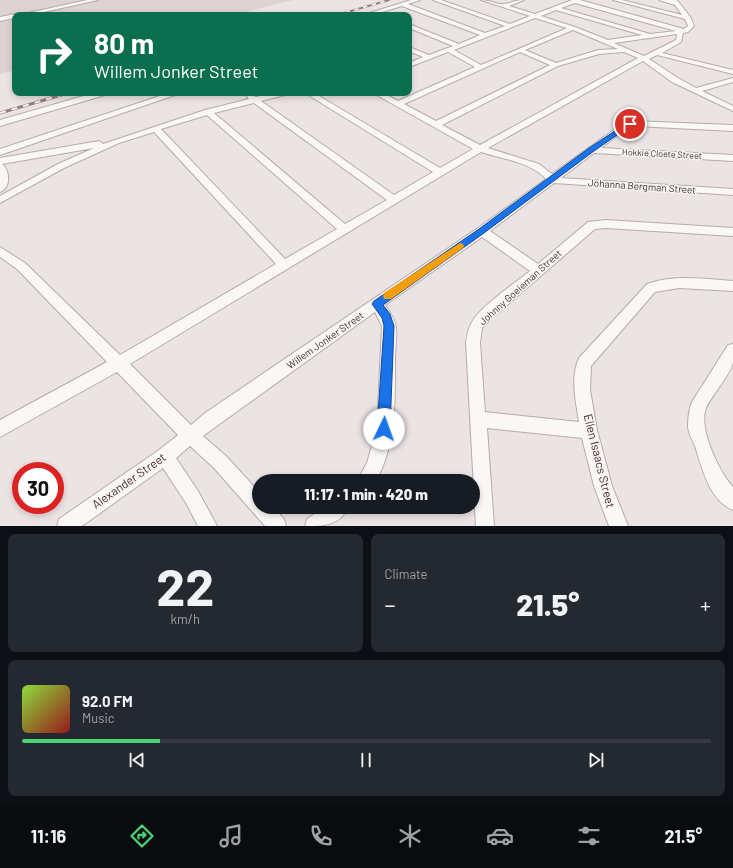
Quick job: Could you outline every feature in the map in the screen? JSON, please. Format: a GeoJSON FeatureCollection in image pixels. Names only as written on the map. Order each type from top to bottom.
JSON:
{"type":"FeatureCollection","features":[{"type":"Feature","properties":{"kind":"street"},"geometry":{"type":"LineString","coordinates":[[37,12],[95,0]]}},
{"type":"Feature","properties":{"kind":"street"},"geometry":{"type":"LineString","coordinates":[[376,12],[416,0]]}},
{"type":"Feature","properties":{"kind":"street"},"geometry":{"type":"LineString","coordinates":[[436,0],[511,26]]}},
{"type":"Feature","properties":{"kind":"street"},"geometry":{"type":"LineString","coordinates":[[484,0],[573,28],[630,52],[643,58],[676,80],[733,109]]}},
{"type":"Feature","properties":{"kind":"street"},"geometry":{"type":"LineString","coordinates":[[504,6],[521,0]]}},
{"type":"Feature","properties":{"kind":"street"},"geometry":{"type":"LineString","coordinates":[[412,64],[487,36],[576,0],[683,32]]}},
{"type":"Feature","properties":{"kind":"street"},"geometry":{"type":"LineString","coordinates":[[616,0],[688,18]]}},
{"type":"Feature","properties":{"kind":"street"},"geometry":{"type":"LineString","coordinates":[[0,428],[119,363],[480,149],[542,116],[643,58],[674,45],[683,32],[691,26],[688,18],[675,2],[662,0]]}},
{"type":"Feature","properties":{"kind":"street"},"geometry":{"type":"LineString","coordinates":[[402,4],[487,36]]}},
{"type":"Feature","properties":{"kind":"street"},"geometry":{"type":"LineString","coordinates":[[556,8],[652,37]]}},
{"type":"Feature","properties":{"kind":"street"},"geometry":{"type":"LineString","coordinates":[[0,19],[12,17]]}},
{"type":"Feature","properties":{"kind":"street"},"geometry":{"type":"LineString","coordinates":[[412,27],[459,46]]}},
{"type":"Feature","properties":{"kind":"street"},"geometry":{"type":"LineString","coordinates":[[398,104],[480,67],[573,28]]}},
{"type":"Feature","properties":{"kind":"street"},"geometry":{"type":"LineString","coordinates":[[607,42],[683,32]]}},
{"type":"Feature","properties":{"kind":"street"},"geometry":{"type":"LineString","coordinates":[[412,50],[428,57]]}},
{"type":"Feature","properties":{"kind":"street"},"geometry":{"type":"LineString","coordinates":[[449,50],[480,67]]}},
{"type":"Feature","properties":{"kind":"street"},"geometry":{"type":"LineString","coordinates":[[520,50],[556,65]]}},
{"type":"Feature","properties":{"kind":"street"},"geometry":{"type":"LineString","coordinates":[[435,124],[556,65],[598,52],[612,50],[630,52]]}},
{"type":"Feature","properties":{"kind":"street"},"geometry":{"type":"LineString","coordinates":[[656,53],[733,72]]}},
{"type":"Feature","properties":{"kind":"street"},"geometry":{"type":"LineString","coordinates":[[696,90],[733,80]]}},
{"type":"Feature","properties":{"kind":"street"},"geometry":{"type":"LineString","coordinates":[[0,123],[92,96]]}},
{"type":"Feature","properties":{"kind":"street"},"geometry":{"type":"LineString","coordinates":[[0,152],[47,135],[168,96]]}},
{"type":"Feature","properties":{"kind":"street"},"geometry":{"type":"LineString","coordinates":[[250,96],[394,200]]}},
{"type":"Feature","properties":{"kind":"street"},"geometry":{"type":"LineString","coordinates":[[0,200],[61,166],[116,142],[208,112],[268,96]]}},
{"type":"Feature","properties":{"kind":"street"},"geometry":{"type":"LineString","coordinates":[[314,96],[441,173]]}},
{"type":"Feature","properties":{"kind":"street"},"geometry":{"type":"LineString","coordinates":[[383,96],[480,149],[536,166],[544,171],[552,180]]}},
{"type":"Feature","properties":{"kind":"street"},"geometry":{"type":"LineString","coordinates":[[719,102],[731,99]]}},
{"type":"Feature","properties":{"kind":"street"},"geometry":{"type":"LineString","coordinates":[[208,112],[344,230]]}},
{"type":"Feature","properties":{"kind":"street","name":"Willem Jonker Street"},"geometry":{"type":"LineString","coordinates":[[190,435],[482,231],[625,126],[632,124],[733,128]]}},
{"type":"Feature","properties":{"kind":"street"},"geometry":{"type":"LineString","coordinates":[[156,129],[284,264]]}},
{"type":"Feature","properties":{"kind":"street"},"geometry":{"type":"LineString","coordinates":[[0,161],[116,142]]}},
{"type":"Feature","properties":{"kind":"street","name":"Hokkie Cloete Street"},"geometry":{"type":"LineString","coordinates":[[591,150],[733,158]]}},
{"type":"Feature","properties":{"kind":"street"},"geometry":{"type":"LineString","coordinates":[[0,166],[4,178],[0,189]]}},
{"type":"Feature","properties":{"kind":"street","name":"Johanna Bergman Street"},"geometry":{"type":"LineString","coordinates":[[552,180],[733,192]]}},
{"type":"Feature","properties":{"kind":"street","name":"Johnny Goeieman Street"},"geometry":{"type":"LineString","coordinates":[[485,526],[479,419],[474,366],[474,332],[477,325],[486,314],[589,226],[596,224],[733,232]]}},
{"type":"Feature","properties":{"kind":"street"},"geometry":{"type":"LineString","coordinates":[[482,231],[538,270]]}},
{"type":"Feature","properties":{"kind":"street"},"geometry":{"type":"LineString","coordinates":[[0,251],[21,266],[190,435],[220,462],[252,497]]}},
{"type":"Feature","properties":{"kind":"street","name":"Ellen Isaacs Street"},"geometry":{"type":"LineString","coordinates":[[619,526],[606,498],[589,431],[582,379],[584,364],[651,288],[662,284],[675,283],[733,286]]}},
{"type":"Feature","properties":{"kind":"street"},"geometry":{"type":"LineString","coordinates":[[371,474],[377,461],[384,429],[389,326],[386,317],[377,304]]}},
{"type":"Feature","properties":{"kind":"street"},"geometry":{"type":"LineString","coordinates":[[733,350],[698,407],[696,427],[713,474],[719,485],[733,501]]}},
{"type":"Feature","properties":{"kind":"street"},"geometry":{"type":"LineString","coordinates":[[479,419],[589,431]]}},
{"type":"Feature","properties":{"kind":"street","name":"Alexander Street"},"geometry":{"type":"LineString","coordinates":[[66,526],[165,456],[190,435]]}},
{"type":"Feature","properties":{"kind":"street"},"geometry":{"type":"LineString","coordinates":[[165,456],[192,497],[208,526]]}},
{"type":"Feature","properties":{"kind":"street"},"geometry":{"type":"LineString","coordinates":[[267,514],[277,526]]}},
{"type":"Feature","properties":{"kind":"street"},"geometry":{"type":"LineString","coordinates":[[314,526],[329,514]]}},
{"type":"Feature","properties":{"kind":"shaded area"},"geometry":{"type":"Polygon","coordinates":[[[0,0],[293,0],[245,12],[12,12],[12,71],[0,74],[0,0]]]}},
{"type":"Feature","properties":{"kind":"railway"},"geometry":{"type":"LineString","coordinates":[[347,12],[389,0]]}},
{"type":"Feature","properties":{"kind":"railway"},"geometry":{"type":"LineString","coordinates":[[0,113],[58,96]]}},
{"type":"Feature","properties":{"kind":"slow traffic"},"geometry":{"type":"LineString","coordinates":[[388,296],[460,246]]}},
{"type":"Feature","properties":{"kind":"route"},"geometry":{"type":"LineString","coordinates":[[384,429],[389,326],[386,317],[377,304],[482,231],[591,150],[630,124]]}}]}
